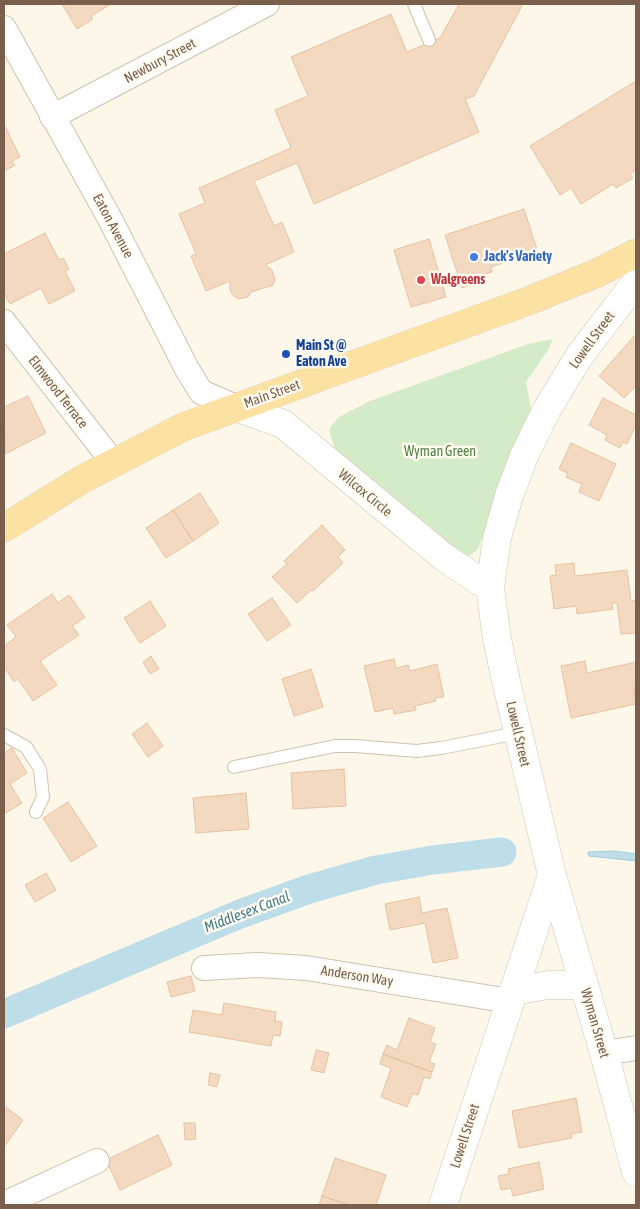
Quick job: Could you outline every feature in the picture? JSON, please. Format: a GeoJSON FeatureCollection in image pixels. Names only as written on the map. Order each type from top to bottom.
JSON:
{"type":"FeatureCollection","features":[{"type":"Feature","properties":{"kind":"main road","name":"Main Street"},"geometry":{"type":"LineString","coordinates":[[4,528],[113,462],[174,430],[528,301],[595,274],[636,253]]}},
{"type":"Feature","properties":{"kind":"street","name":"Newbury Street"},"geometry":{"type":"LineString","coordinates":[[52,117],[266,4]]}},
{"type":"Feature","properties":{"kind":"street","name":"Eaton Avenue"},"geometry":{"type":"LineString","coordinates":[[4,28],[110,219],[196,384],[201,392],[236,407]]}},
{"type":"Feature","properties":{"kind":"street","name":"Lowell Street"},"geometry":{"type":"LineString","coordinates":[[443,1205],[552,875],[498,639],[490,588],[496,545],[509,496],[524,456],[547,409],[580,355],[636,282]]}},
{"type":"Feature","properties":{"kind":"street","name":"Elmwood Terrace"},"geometry":{"type":"LineString","coordinates":[[4,322],[113,462]]}},
{"type":"Feature","properties":{"kind":"street","name":"Wilcox Circle"},"geometry":{"type":"LineString","coordinates":[[236,407],[283,424],[445,558],[490,588]]}},
{"type":"Feature","properties":{"kind":"street","name":"Wyman Street"},"geometry":{"type":"LineString","coordinates":[[552,875],[604,1053],[636,1172]]}},
{"type":"Feature","properties":{"kind":"street","name":"Anderson Way"},"geometry":{"type":"LineString","coordinates":[[204,968],[258,965],[306,968],[511,996]]}},
{"type":"Feature","properties":{"kind":"street"},"geometry":{"type":"LineString","coordinates":[[511,996],[548,985],[584,985]]}},
{"type":"Feature","properties":{"kind":"street"},"geometry":{"type":"LineString","coordinates":[[604,1053],[636,1048]]}},
{"type":"Feature","properties":{"kind":"street"},"geometry":{"type":"LineString","coordinates":[[4,1204],[97,1161]]}},
{"type":"Feature","properties":{"kind":"lane"},"geometry":{"type":"LineString","coordinates":[[414,4],[429,40]]}},
{"type":"Feature","properties":{"kind":"lane"},"geometry":{"type":"LineString","coordinates":[[234,767],[335,746],[416,751],[518,733]]}},
{"type":"Feature","properties":{"kind":"lane"},"geometry":{"type":"LineString","coordinates":[[4,735],[26,747],[40,769],[43,797],[36,812]]}},
{"type":"Feature","properties":{"kind":"green space","name":"Wyman Green"},"geometry":{"type":"Polygon","coordinates":[[[553,339],[548,350],[526,382],[533,419],[478,549],[467,558],[338,460],[329,429],[339,417],[370,401],[528,344],[553,339]]]}},
{"type":"Feature","properties":{"kind":"water"},"geometry":{"type":"Polygon","coordinates":[[[615,851],[636,854],[636,861],[589,856],[588,854],[588,852],[615,851]]]}},
{"type":"Feature","properties":{"kind":"building"},"geometry":{"type":"Polygon","coordinates":[[[62,4],[111,4],[91,16],[93,19],[77,29],[62,4]]]}},
{"type":"Feature","properties":{"kind":"building"},"geometry":{"type":"Polygon","coordinates":[[[459,4],[523,4],[474,96],[465,99],[479,132],[314,204],[297,163],[254,181],[274,226],[282,222],[294,252],[265,265],[272,270],[275,280],[273,285],[251,292],[248,297],[238,299],[233,295],[230,290],[230,281],[206,291],[191,256],[196,254],[179,214],[205,203],[199,188],[291,148],[275,110],[308,96],[291,57],[391,14],[407,52],[440,38],[459,4]]]}},
{"type":"Feature","properties":{"kind":"building"},"geometry":{"type":"Polygon","coordinates":[[[636,81],[636,170],[630,174],[633,178],[616,188],[613,184],[581,204],[571,188],[560,195],[530,146],[636,81]]]}},
{"type":"Feature","properties":{"kind":"building"},"geometry":{"type":"Polygon","coordinates":[[[4,124],[20,157],[12,161],[15,165],[4,171],[4,124]]]}},
{"type":"Feature","properties":{"kind":"building"},"geometry":{"type":"Polygon","coordinates":[[[524,209],[539,256],[520,263],[518,258],[491,267],[492,272],[475,278],[476,283],[462,288],[445,235],[524,209]]]}},
{"type":"Feature","properties":{"kind":"building"},"geometry":{"type":"Polygon","coordinates":[[[45,233],[59,260],[63,258],[69,269],[65,271],[75,291],[49,304],[41,288],[10,304],[4,293],[4,254],[45,233]]]}},
{"type":"Feature","properties":{"kind":"building"},"geometry":{"type":"Polygon","coordinates":[[[429,239],[446,297],[411,307],[394,250],[429,239]]]}},
{"type":"Feature","properties":{"kind":"building"},"geometry":{"type":"Polygon","coordinates":[[[636,334],[636,386],[624,398],[599,376],[636,334]]]}},
{"type":"Feature","properties":{"kind":"building"},"geometry":{"type":"Polygon","coordinates":[[[28,396],[46,433],[5,454],[4,407],[28,396]]]}},
{"type":"Feature","properties":{"kind":"building"},"geometry":{"type":"Polygon","coordinates":[[[603,398],[636,415],[636,425],[627,444],[623,442],[620,448],[605,440],[607,435],[589,425],[603,398]]]}},
{"type":"Feature","properties":{"kind":"building"},"geometry":{"type":"Polygon","coordinates":[[[571,443],[616,464],[599,501],[579,492],[582,484],[566,477],[568,473],[559,469],[571,443]]]}},
{"type":"Feature","properties":{"kind":"building"},"geometry":{"type":"Polygon","coordinates":[[[200,493],[219,523],[193,541],[173,510],[200,493]]]}},
{"type":"Feature","properties":{"kind":"building"},"geometry":{"type":"Polygon","coordinates":[[[173,510],[193,541],[166,558],[146,528],[173,510]]]}},
{"type":"Feature","properties":{"kind":"building"},"geometry":{"type":"Polygon","coordinates":[[[322,525],[345,550],[338,557],[343,563],[297,603],[272,577],[287,564],[284,561],[322,525]]]}},
{"type":"Feature","properties":{"kind":"building"},"geometry":{"type":"Polygon","coordinates":[[[574,563],[575,576],[627,570],[631,601],[636,600],[636,633],[621,634],[617,603],[612,603],[613,609],[577,614],[576,606],[554,609],[550,576],[556,575],[555,565],[574,563]]]}},
{"type":"Feature","properties":{"kind":"building"},"geometry":{"type":"Polygon","coordinates":[[[52,594],[58,603],[69,595],[85,617],[72,626],[79,635],[40,661],[57,685],[33,701],[18,679],[14,682],[4,667],[4,646],[16,637],[7,625],[52,594]]]}},
{"type":"Feature","properties":{"kind":"building"},"geometry":{"type":"Polygon","coordinates":[[[272,598],[291,625],[267,641],[248,614],[272,598]]]}},
{"type":"Feature","properties":{"kind":"building"},"geometry":{"type":"Polygon","coordinates":[[[150,601],[166,626],[140,643],[124,618],[150,601]]]}},
{"type":"Feature","properties":{"kind":"building"},"geometry":{"type":"Polygon","coordinates":[[[151,656],[159,669],[150,674],[143,662],[151,656]]]}},
{"type":"Feature","properties":{"kind":"building"},"geometry":{"type":"Polygon","coordinates":[[[394,659],[396,668],[408,665],[410,671],[437,664],[444,697],[435,698],[436,701],[415,706],[416,710],[394,714],[393,708],[375,712],[364,666],[394,659]]]}},
{"type":"Feature","properties":{"kind":"building"},"geometry":{"type":"Polygon","coordinates":[[[585,661],[587,673],[636,662],[636,686],[634,686],[636,704],[571,718],[561,666],[585,661]]]}},
{"type":"Feature","properties":{"kind":"building"},"geometry":{"type":"Polygon","coordinates":[[[311,669],[323,707],[294,716],[282,679],[311,669]]]}},
{"type":"Feature","properties":{"kind":"building"},"geometry":{"type":"Polygon","coordinates":[[[147,723],[163,746],[148,757],[132,734],[147,723]]]}},
{"type":"Feature","properties":{"kind":"building"},"geometry":{"type":"Polygon","coordinates":[[[12,748],[27,773],[10,784],[22,803],[4,814],[4,753],[12,748]]]}},
{"type":"Feature","properties":{"kind":"building"},"geometry":{"type":"Polygon","coordinates":[[[344,769],[346,806],[293,809],[291,773],[344,769]]]}},
{"type":"Feature","properties":{"kind":"building"},"geometry":{"type":"Polygon","coordinates":[[[246,793],[249,829],[196,833],[193,798],[246,793]]]}},
{"type":"Feature","properties":{"kind":"building"},"geometry":{"type":"Polygon","coordinates":[[[68,802],[97,846],[71,862],[43,818],[68,802]]]}},
{"type":"Feature","properties":{"kind":"building"},"geometry":{"type":"Polygon","coordinates":[[[46,873],[56,890],[35,902],[25,885],[46,873]]]}},
{"type":"Feature","properties":{"kind":"building"},"geometry":{"type":"Polygon","coordinates":[[[419,897],[422,913],[447,908],[458,958],[433,963],[425,923],[390,930],[385,904],[419,897]]]}},
{"type":"Feature","properties":{"kind":"building"},"geometry":{"type":"Polygon","coordinates":[[[191,976],[195,991],[171,997],[167,982],[191,976]]]}},
{"type":"Feature","properties":{"kind":"building"},"geometry":{"type":"Polygon","coordinates":[[[224,1003],[276,1012],[275,1021],[282,1022],[280,1036],[273,1035],[271,1046],[189,1032],[193,1010],[222,1015],[224,1003]]]}},
{"type":"Feature","properties":{"kind":"building"},"geometry":{"type":"Polygon","coordinates":[[[409,1018],[435,1028],[430,1042],[436,1044],[429,1062],[435,1064],[432,1072],[383,1054],[387,1045],[397,1050],[409,1018]]]}},
{"type":"Feature","properties":{"kind":"building"},"geometry":{"type":"Polygon","coordinates":[[[316,1050],[329,1053],[324,1073],[311,1070],[316,1050]]]}},
{"type":"Feature","properties":{"kind":"building"},"geometry":{"type":"Polygon","coordinates":[[[383,1054],[432,1072],[430,1079],[424,1077],[418,1095],[413,1093],[407,1107],[381,1097],[391,1068],[380,1064],[383,1054]]]}},
{"type":"Feature","properties":{"kind":"building"},"geometry":{"type":"Polygon","coordinates":[[[210,1073],[220,1075],[217,1087],[208,1085],[210,1073]]]}},
{"type":"Feature","properties":{"kind":"building"},"geometry":{"type":"Polygon","coordinates":[[[576,1098],[582,1132],[571,1134],[572,1138],[519,1148],[512,1111],[576,1098]]]}},
{"type":"Feature","properties":{"kind":"building"},"geometry":{"type":"Polygon","coordinates":[[[4,1106],[23,1120],[4,1147],[4,1106]]]}},
{"type":"Feature","properties":{"kind":"building"},"geometry":{"type":"Polygon","coordinates":[[[184,1123],[195,1123],[196,1139],[185,1140],[184,1123]]]}},
{"type":"Feature","properties":{"kind":"building"},"geometry":{"type":"Polygon","coordinates":[[[158,1135],[172,1165],[120,1190],[106,1160],[158,1135]]]}},
{"type":"Feature","properties":{"kind":"building"},"geometry":{"type":"Polygon","coordinates":[[[335,1158],[386,1175],[376,1205],[349,1205],[322,1196],[335,1158]]]}},
{"type":"Feature","properties":{"kind":"building"},"geometry":{"type":"Polygon","coordinates":[[[539,1162],[544,1189],[513,1196],[511,1188],[501,1190],[498,1176],[509,1174],[508,1169],[539,1162]]]}},
{"type":"Feature","properties":{"kind":"building"},"geometry":{"type":"Polygon","coordinates":[[[322,1196],[349,1205],[319,1205],[322,1196]]]}},
{"type":"Feature","properties":{"kind":"waterway","name":"Middlesex Canal"},"geometry":{"type":"LineString","coordinates":[[4,1014],[240,914],[309,889],[376,870],[433,860],[502,852]]}},
{"type":"Feature","properties":{"kind":"place","name":"Jack's Variety"},"geometry":{"type":"Point","coordinates":[474,257]}},
{"type":"Feature","properties":{"kind":"place","name":"Walgreens"},"geometry":{"type":"Point","coordinates":[421,280]}},
{"type":"Feature","properties":{"kind":"place","name":"Main St @ Eaton Ave"},"geometry":{"type":"Point","coordinates":[286,354]}}]}
